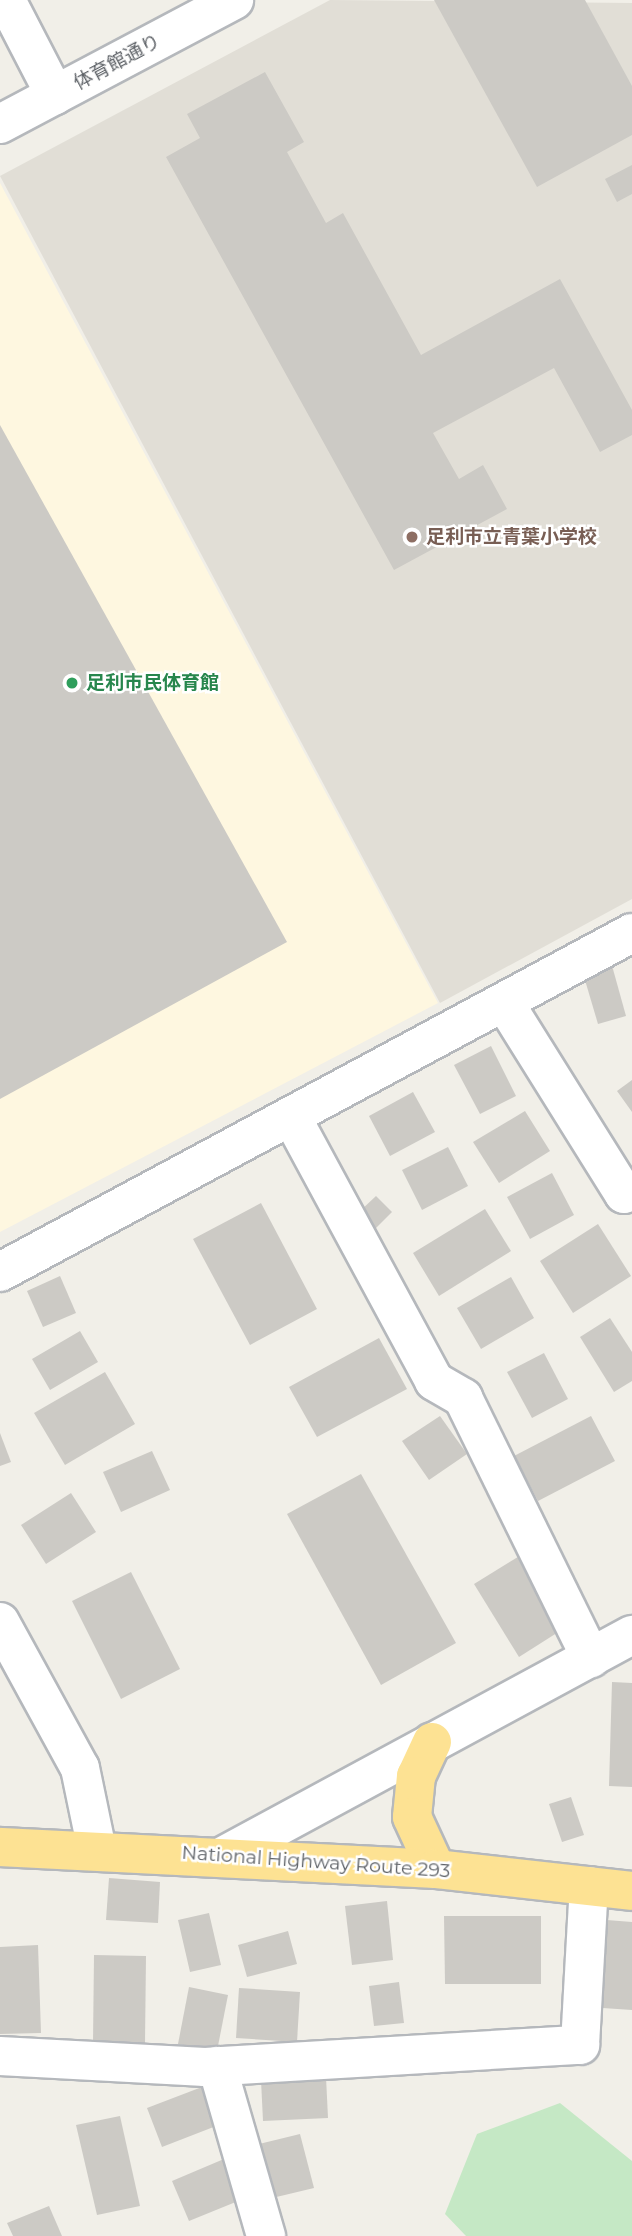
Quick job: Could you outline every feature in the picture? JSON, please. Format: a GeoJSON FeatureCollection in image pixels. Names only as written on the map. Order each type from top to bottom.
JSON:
{"type":"FeatureCollection","features":[{"type":"Feature","properties":{"kind":"highway"},"geometry":{"type":"LineString","coordinates":[[432,1742],[416,1776],[412,1817],[436,1869]]}},
{"type":"Feature","properties":{"kind":"highway","name":"National Highway Route 293"},"geometry":{"type":"LineString","coordinates":[[0,1847],[225,1855],[436,1869],[632,1891]]}},
{"type":"Feature","properties":{"kind":"street"},"geometry":{"type":"LineString","coordinates":[[6,0],[55,95]]}},
{"type":"Feature","properties":{"kind":"street","name":"体育館通り"},"geometry":{"type":"LineString","coordinates":[[0,124],[234,0]]}},
{"type":"Feature","properties":{"kind":"street"},"geometry":{"type":"LineString","coordinates":[[0,1272],[632,933]]}},
{"type":"Feature","properties":{"kind":"street"},"geometry":{"type":"LineString","coordinates":[[504,1002],[624,1194],[632,1191]]}},
{"type":"Feature","properties":{"kind":"street"},"geometry":{"type":"LineString","coordinates":[[291,1116],[434,1381],[463,1398],[591,1658]]}},
{"type":"Feature","properties":{"kind":"street"},"geometry":{"type":"LineString","coordinates":[[0,1622],[80,1768],[97,1850]]}},
{"type":"Feature","properties":{"kind":"street"},"geometry":{"type":"LineString","coordinates":[[225,1855],[632,1636]]}},
{"type":"Feature","properties":{"kind":"street"},"geometry":{"type":"LineString","coordinates":[[0,2056],[44,2062],[217,2066],[580,2045],[589,1886]]}},
{"type":"Feature","properties":{"kind":"street"},"geometry":{"type":"LineString","coordinates":[[217,2066],[265,2236]]}},
{"type":"Feature","properties":{"kind":"shaded area","name":"足利市立青葉小学校"},"geometry":{"type":"Polygon","coordinates":[[[330,0],[632,3],[632,899],[440,1003],[0,176],[330,0]]]}},
{"type":"Feature","properties":{"kind":"shaded area"},"geometry":{"type":"Polygon","coordinates":[[[0,183],[438,1003],[0,1232],[0,183]]]}},
{"type":"Feature","properties":{"kind":"green space"},"geometry":{"type":"Polygon","coordinates":[[[560,2103],[632,2161],[632,2236],[466,2236],[445,2214],[477,2134],[560,2103]]]}},
{"type":"Feature","properties":{"kind":"building"},"geometry":{"type":"Polygon","coordinates":[[[434,0],[585,0],[632,86],[632,135],[537,187],[434,0]]]}},
{"type":"Feature","properties":{"kind":"building"},"geometry":{"type":"Polygon","coordinates":[[[265,72],[304,142],[287,152],[326,223],[343,213],[421,355],[560,279],[632,410],[632,435],[600,452],[554,368],[433,433],[459,479],[483,465],[507,509],[394,570],[166,157],[200,138],[187,114],[265,72]]]}},
{"type":"Feature","properties":{"kind":"building"},"geometry":{"type":"Polygon","coordinates":[[[632,165],[632,194],[617,202],[605,179],[632,165]]]}},
{"type":"Feature","properties":{"kind":"building","name":"足利市民体育館"},"geometry":{"type":"Polygon","coordinates":[[[0,425],[287,942],[0,1099],[0,425]]]}},
{"type":"Feature","properties":{"kind":"building"},"geometry":{"type":"Polygon","coordinates":[[[611,962],[626,1016],[598,1024],[582,970],[611,962]]]}},
{"type":"Feature","properties":{"kind":"building"},"geometry":{"type":"Polygon","coordinates":[[[491,1046],[516,1096],[480,1114],[454,1065],[491,1046]]]}},
{"type":"Feature","properties":{"kind":"building"},"geometry":{"type":"Polygon","coordinates":[[[632,1080],[632,1112],[617,1091],[632,1080]]]}},
{"type":"Feature","properties":{"kind":"building"},"geometry":{"type":"Polygon","coordinates":[[[413,1092],[435,1132],[390,1156],[369,1116],[413,1092]]]}},
{"type":"Feature","properties":{"kind":"building"},"geometry":{"type":"Polygon","coordinates":[[[525,1111],[550,1151],[499,1183],[473,1142],[525,1111]]]}},
{"type":"Feature","properties":{"kind":"building"},"geometry":{"type":"Polygon","coordinates":[[[448,1147],[468,1186],[422,1210],[402,1170],[448,1147]]]}},
{"type":"Feature","properties":{"kind":"building"},"geometry":{"type":"Polygon","coordinates":[[[552,1173],[574,1215],[530,1239],[507,1197],[552,1173]]]}},
{"type":"Feature","properties":{"kind":"building"},"geometry":{"type":"Polygon","coordinates":[[[376,1196],[392,1212],[375,1229],[359,1212],[376,1196]]]}},
{"type":"Feature","properties":{"kind":"building"},"geometry":{"type":"Polygon","coordinates":[[[261,1203],[317,1309],[250,1345],[193,1239],[261,1203]]]}},
{"type":"Feature","properties":{"kind":"building"},"geometry":{"type":"Polygon","coordinates":[[[485,1209],[511,1251],[439,1296],[413,1253],[485,1209]]]}},
{"type":"Feature","properties":{"kind":"building"},"geometry":{"type":"Polygon","coordinates":[[[598,1224],[631,1276],[573,1313],[540,1261],[598,1224]]]}},
{"type":"Feature","properties":{"kind":"building"},"geometry":{"type":"Polygon","coordinates":[[[60,1276],[76,1313],[43,1327],[27,1291],[60,1276]]]}},
{"type":"Feature","properties":{"kind":"building"},"geometry":{"type":"Polygon","coordinates":[[[511,1277],[534,1318],[481,1349],[457,1308],[511,1277]]]}},
{"type":"Feature","properties":{"kind":"building"},"geometry":{"type":"Polygon","coordinates":[[[610,1318],[632,1352],[632,1381],[614,1392],[580,1337],[610,1318]]]}},
{"type":"Feature","properties":{"kind":"building"},"geometry":{"type":"Polygon","coordinates":[[[80,1331],[98,1362],[50,1390],[32,1359],[80,1331]]]}},
{"type":"Feature","properties":{"kind":"building"},"geometry":{"type":"Polygon","coordinates":[[[379,1338],[407,1389],[317,1437],[289,1387],[379,1338]]]}},
{"type":"Feature","properties":{"kind":"building"},"geometry":{"type":"Polygon","coordinates":[[[544,1353],[568,1399],[532,1418],[507,1372],[544,1353]]]}},
{"type":"Feature","properties":{"kind":"building"},"geometry":{"type":"Polygon","coordinates":[[[105,1372],[135,1424],[65,1465],[34,1413],[105,1372]]]}},
{"type":"Feature","properties":{"kind":"building"},"geometry":{"type":"Polygon","coordinates":[[[440,1416],[467,1454],[429,1480],[402,1441],[440,1416]]]}},
{"type":"Feature","properties":{"kind":"building"},"geometry":{"type":"Polygon","coordinates":[[[591,1416],[615,1461],[538,1501],[514,1456],[591,1416]]]}},
{"type":"Feature","properties":{"kind":"building"},"geometry":{"type":"Polygon","coordinates":[[[0,1433],[11,1462],[0,1466],[0,1433]]]}},
{"type":"Feature","properties":{"kind":"building"},"geometry":{"type":"Polygon","coordinates":[[[152,1451],[170,1490],[121,1512],[103,1472],[152,1451]]]}},
{"type":"Feature","properties":{"kind":"building"},"geometry":{"type":"Polygon","coordinates":[[[361,1474],[456,1643],[381,1685],[287,1514],[361,1474]]]}},
{"type":"Feature","properties":{"kind":"building"},"geometry":{"type":"Polygon","coordinates":[[[71,1493],[96,1532],[46,1564],[21,1525],[71,1493]]]}},
{"type":"Feature","properties":{"kind":"building"},"geometry":{"type":"Polygon","coordinates":[[[526,1552],[571,1624],[519,1657],[474,1584],[526,1552]]]}},
{"type":"Feature","properties":{"kind":"building"},"geometry":{"type":"Polygon","coordinates":[[[131,1572],[180,1669],[121,1699],[72,1601],[131,1572]]]}},
{"type":"Feature","properties":{"kind":"building"},"geometry":{"type":"Polygon","coordinates":[[[612,1682],[632,1683],[632,1787],[609,1786],[612,1682]]]}},
{"type":"Feature","properties":{"kind":"building"},"geometry":{"type":"Polygon","coordinates":[[[571,1797],[584,1835],[562,1842],[549,1804],[571,1797]]]}},
{"type":"Feature","properties":{"kind":"building"},"geometry":{"type":"Polygon","coordinates":[[[109,1878],[160,1882],[158,1923],[106,1920],[109,1878]]]}},
{"type":"Feature","properties":{"kind":"building"},"geometry":{"type":"Polygon","coordinates":[[[387,1901],[393,1960],[352,1965],[345,1906],[387,1901]]]}},
{"type":"Feature","properties":{"kind":"building"},"geometry":{"type":"Polygon","coordinates":[[[209,1913],[221,1965],[190,1972],[178,1920],[209,1913]]]}},
{"type":"Feature","properties":{"kind":"building"},"geometry":{"type":"Polygon","coordinates":[[[444,1916],[541,1916],[541,1984],[445,1984],[444,1916]]]}},
{"type":"Feature","properties":{"kind":"building"},"geometry":{"type":"Polygon","coordinates":[[[594,1919],[632,1922],[632,2010],[588,2007],[594,1919]]]}},
{"type":"Feature","properties":{"kind":"building"},"geometry":{"type":"Polygon","coordinates":[[[288,1931],[297,1964],[247,1977],[238,1945],[288,1931]]]}},
{"type":"Feature","properties":{"kind":"building"},"geometry":{"type":"Polygon","coordinates":[[[38,1945],[41,2033],[0,2034],[0,1947],[38,1945]]]}},
{"type":"Feature","properties":{"kind":"building"},"geometry":{"type":"Polygon","coordinates":[[[94,1955],[146,1956],[145,2043],[93,2043],[94,1955]]]}},
{"type":"Feature","properties":{"kind":"building"},"geometry":{"type":"Polygon","coordinates":[[[399,1982],[404,2023],[374,2026],[369,1986],[399,1982]]]}},
{"type":"Feature","properties":{"kind":"building"},"geometry":{"type":"Polygon","coordinates":[[[189,1987],[228,1995],[217,2051],[178,2044],[189,1987]]]}},
{"type":"Feature","properties":{"kind":"building"},"geometry":{"type":"Polygon","coordinates":[[[239,1988],[300,1992],[297,2042],[236,2038],[239,1988]]]}},
{"type":"Feature","properties":{"kind":"building"},"geometry":{"type":"Polygon","coordinates":[[[326,2077],[328,2118],[263,2121],[261,2080],[326,2077]]]}},
{"type":"Feature","properties":{"kind":"building"},"geometry":{"type":"Polygon","coordinates":[[[215,2082],[229,2121],[162,2147],[147,2108],[215,2082]]]}},
{"type":"Feature","properties":{"kind":"building"},"geometry":{"type":"Polygon","coordinates":[[[120,2116],[140,2206],[97,2215],[76,2125],[120,2116]]]}},
{"type":"Feature","properties":{"kind":"building"},"geometry":{"type":"Polygon","coordinates":[[[300,2134],[314,2188],[268,2199],[255,2145],[300,2134]]]}},
{"type":"Feature","properties":{"kind":"building"},"geometry":{"type":"Polygon","coordinates":[[[231,2156],[248,2197],[189,2221],[172,2181],[231,2156]]]}},
{"type":"Feature","properties":{"kind":"building"},"geometry":{"type":"Polygon","coordinates":[[[49,2206],[62,2236],[13,2236],[7,2223],[49,2206]]]}},
{"type":"Feature","properties":{"kind":"place","name":"足利市立青葉小学校"},"geometry":{"type":"Point","coordinates":[412,537]}},
{"type":"Feature","properties":{"kind":"place","name":"足利市民体育館"},"geometry":{"type":"Point","coordinates":[72,683]}}]}
